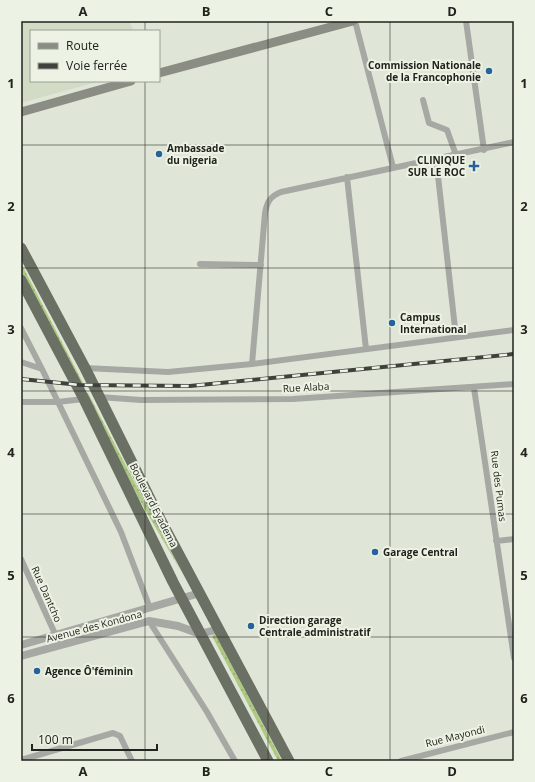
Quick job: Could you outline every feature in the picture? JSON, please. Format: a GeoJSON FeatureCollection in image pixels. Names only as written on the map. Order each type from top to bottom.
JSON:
{"type":"FeatureCollection","features":[{"type":"Feature","properties":{"kind":"highway","name":"Boulevard Eyadema"},"geometry":{"type":"LineString","coordinates":[[21,248],[85,368],[160,519],[289,761]]}},
{"type":"Feature","properties":{"kind":"highway"},"geometry":{"type":"LineString","coordinates":[[21,280],[84,399],[173,582],[268,761]]}},
{"type":"Feature","properties":{"kind":"highway"},"geometry":{"type":"LineString","coordinates":[[173,582],[191,575]]}},
{"type":"Feature","properties":{"kind":"main road"},"geometry":{"type":"LineString","coordinates":[[160,73],[354,21]]}},
{"type":"Feature","properties":{"kind":"main road"},"geometry":{"type":"LineString","coordinates":[[21,112],[127,82]]}},
{"type":"Feature","properties":{"kind":"street"},"geometry":{"type":"LineString","coordinates":[[354,21],[393,167]]}},
{"type":"Feature","properties":{"kind":"street"},"geometry":{"type":"LineString","coordinates":[[466,21],[484,150]]}},
{"type":"Feature","properties":{"kind":"street"},"geometry":{"type":"LineString","coordinates":[[422,100],[428,123],[447,130],[456,154]]}},
{"type":"Feature","properties":{"kind":"street"},"geometry":{"type":"LineString","coordinates":[[252,364],[264,212],[272,197],[281,192],[347,177],[456,154],[484,150],[514,142]]}},
{"type":"Feature","properties":{"kind":"street"},"geometry":{"type":"LineString","coordinates":[[436,158],[456,336]]}},
{"type":"Feature","properties":{"kind":"street"},"geometry":{"type":"LineString","coordinates":[[347,177],[366,349]]}},
{"type":"Feature","properties":{"kind":"street"},"geometry":{"type":"LineString","coordinates":[[200,264],[261,265]]}},
{"type":"Feature","properties":{"kind":"street"},"geometry":{"type":"LineString","coordinates":[[21,328],[121,532],[150,608]]}},
{"type":"Feature","properties":{"kind":"street"},"geometry":{"type":"LineString","coordinates":[[85,368],[168,372],[252,364],[456,336],[514,330]]}},
{"type":"Feature","properties":{"kind":"street"},"geometry":{"type":"LineString","coordinates":[[21,362],[42,369]]}},
{"type":"Feature","properties":{"kind":"street","name":"Rue Alaba"},"geometry":{"type":"LineString","coordinates":[[99,397],[140,400],[293,399],[474,388],[514,384]]}},
{"type":"Feature","properties":{"kind":"street","name":"Rue des Pumas"},"geometry":{"type":"LineString","coordinates":[[474,388],[483,440],[496,541],[514,658]]}},
{"type":"Feature","properties":{"kind":"street"},"geometry":{"type":"LineString","coordinates":[[21,402],[57,402],[84,399]]}},
{"type":"Feature","properties":{"kind":"street"},"geometry":{"type":"LineString","coordinates":[[496,541],[514,539]]}},
{"type":"Feature","properties":{"kind":"street","name":"Rue Dantcho"},"geometry":{"type":"LineString","coordinates":[[21,559],[56,636],[58,646]]}},
{"type":"Feature","properties":{"kind":"street","name":"Avenue des Kondona"},"geometry":{"type":"LineString","coordinates":[[21,645],[200,593]]}},
{"type":"Feature","properties":{"kind":"street"},"geometry":{"type":"LineString","coordinates":[[149,621],[207,712],[235,761]]}},
{"type":"Feature","properties":{"kind":"street","name":"Avenue des Kondona"},"geometry":{"type":"LineString","coordinates":[[21,656],[149,621],[178,626],[200,634]]}},
{"type":"Feature","properties":{"kind":"street"},"geometry":{"type":"LineString","coordinates":[[200,634],[219,629]]}},
{"type":"Feature","properties":{"kind":"street","name":"Rue Mayondi"},"geometry":{"type":"LineString","coordinates":[[401,761],[514,732]]}},
{"type":"Feature","properties":{"kind":"street"},"geometry":{"type":"LineString","coordinates":[[21,760],[113,733],[120,736],[132,761]]}},
{"type":"Feature","properties":{"kind":"shaded area"},"geometry":{"type":"Polygon","coordinates":[[[21,21],[130,21],[133,30],[30,30],[30,82],[96,82],[21,103],[21,21]]]}},
{"type":"Feature","properties":{"kind":"green space"},"geometry":{"type":"Polygon","coordinates":[[[21,263],[83,383],[79,383],[21,272],[21,263]]]}},
{"type":"Feature","properties":{"kind":"green space"},"geometry":{"type":"Polygon","coordinates":[[[85,393],[88,393],[182,573],[139,499],[85,393]]]}},
{"type":"Feature","properties":{"kind":"green space"},"geometry":{"type":"Polygon","coordinates":[[[215,634],[282,761],[278,761],[212,636],[215,634]]]}},
{"type":"Feature","properties":{"kind":"railway"},"geometry":{"type":"LineString","coordinates":[[21,379],[80,385],[190,386],[514,354]]}},
{"type":"Feature","properties":{"kind":"place","name":"Commission Nationale de la Francophonie"},"geometry":{"type":"Point","coordinates":[489,71]}},
{"type":"Feature","properties":{"kind":"place","name":"Ambassade du nigeria"},"geometry":{"type":"Point","coordinates":[159,154]}},
{"type":"Feature","properties":{"kind":"place","name":"CLINIQUE SUR LE ROC"},"geometry":{"type":"Point","coordinates":[474,166]}},
{"type":"Feature","properties":{"kind":"place","name":"Campus International"},"geometry":{"type":"Point","coordinates":[392,323]}},
{"type":"Feature","properties":{"kind":"place","name":"Garage Central"},"geometry":{"type":"Point","coordinates":[375,552]}},
{"type":"Feature","properties":{"kind":"place","name":"Direction garage Centrale administratif"},"geometry":{"type":"Point","coordinates":[251,626]}},
{"type":"Feature","properties":{"kind":"place","name":"Agence Ô'féminin"},"geometry":{"type":"Point","coordinates":[37,671]}}]}
